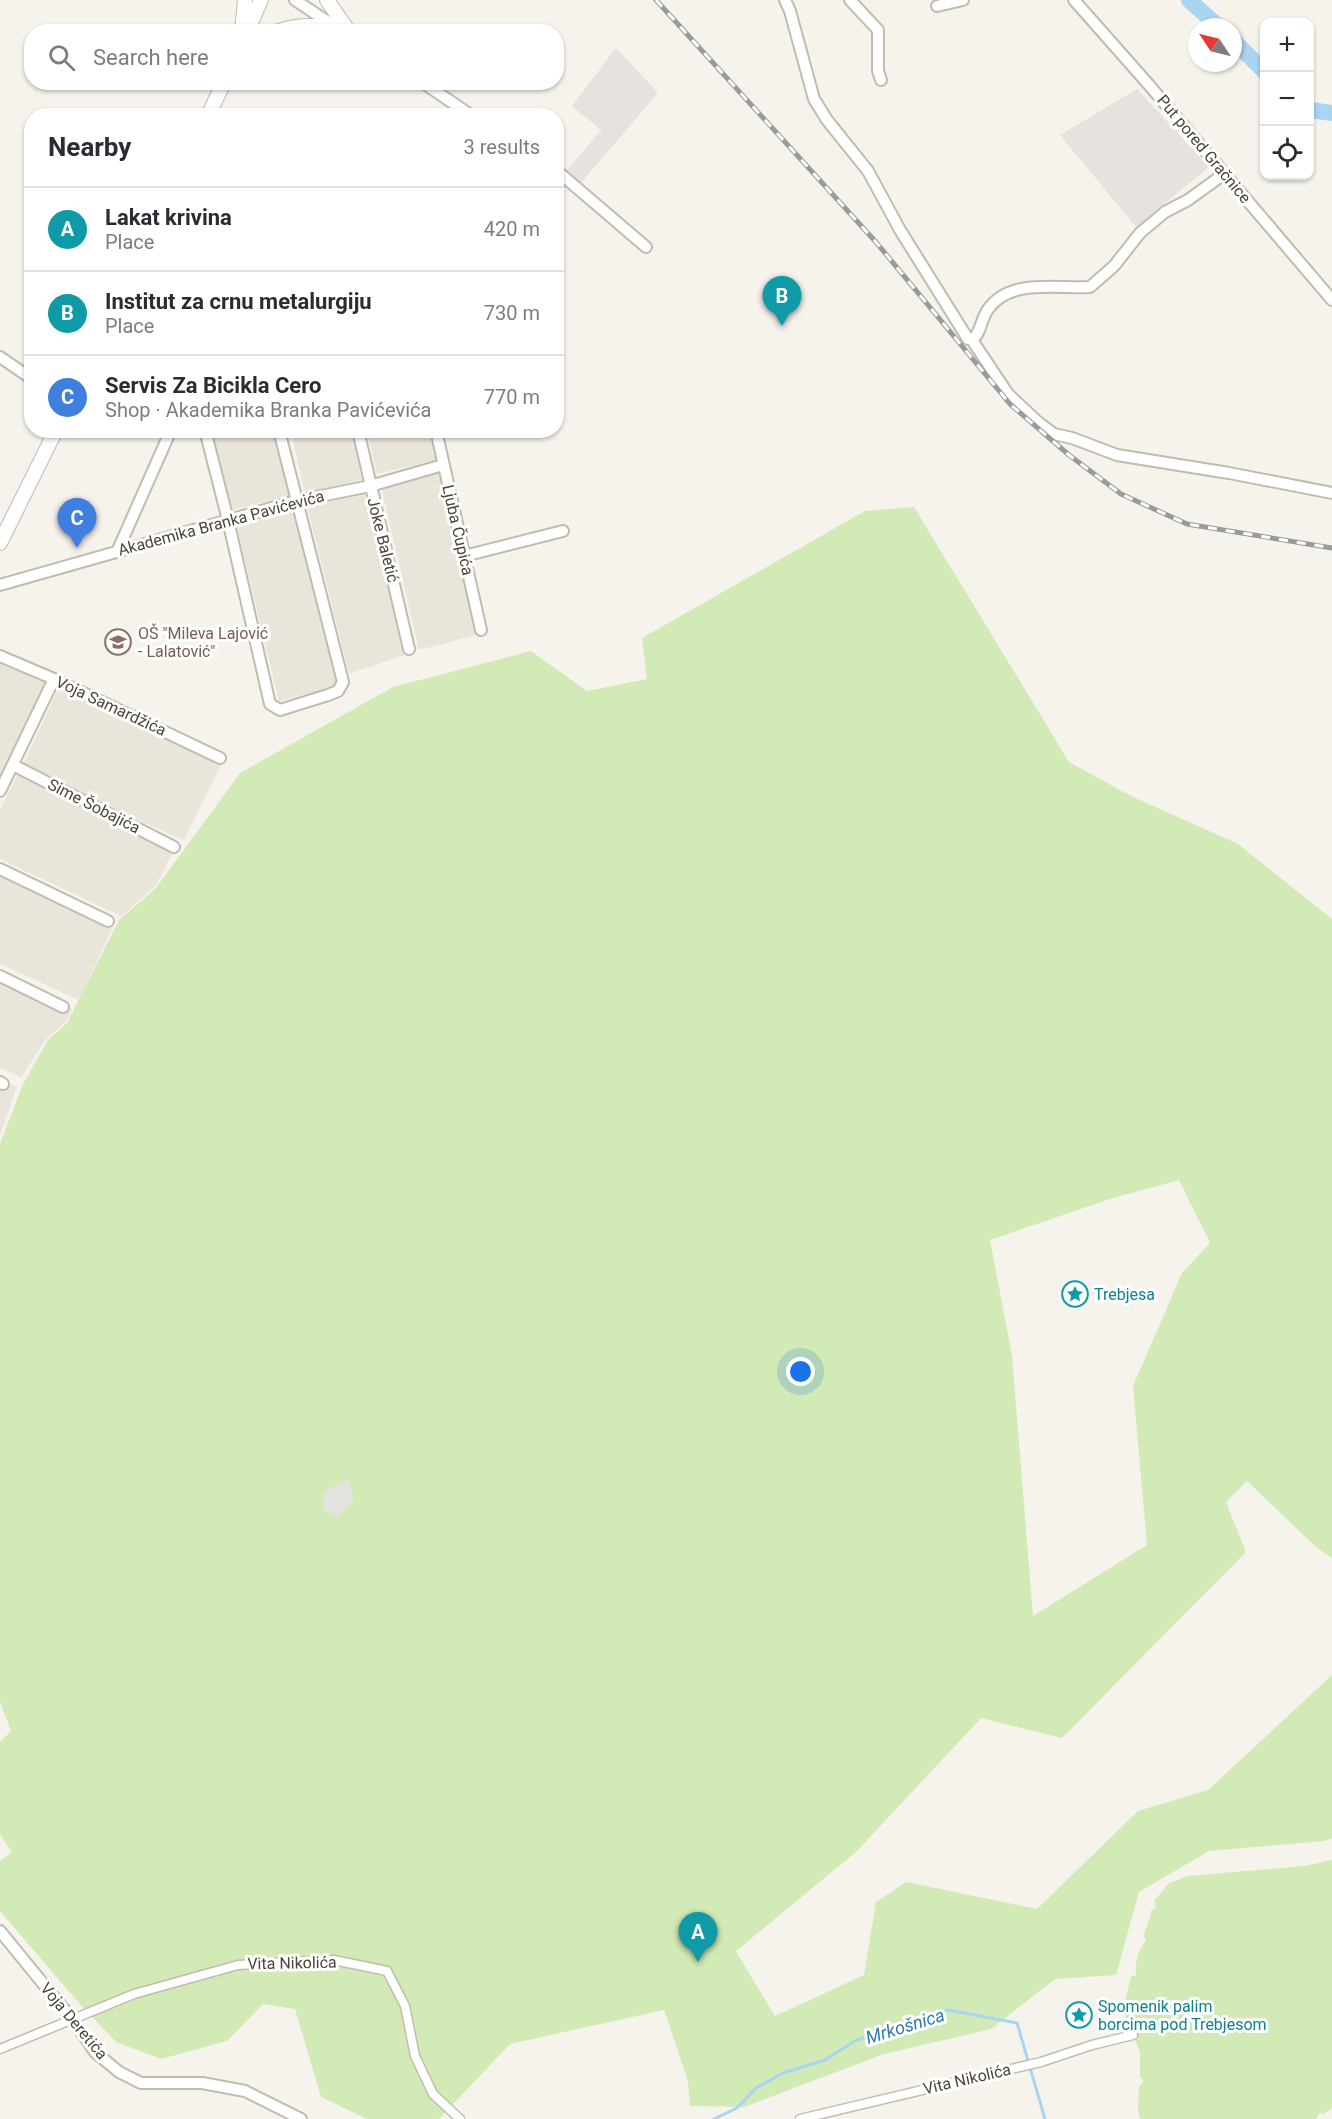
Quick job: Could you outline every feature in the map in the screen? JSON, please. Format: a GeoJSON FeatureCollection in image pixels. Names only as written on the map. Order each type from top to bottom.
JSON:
{"type":"FeatureCollection","features":[{"type":"Feature","properties":{"kind":"street"},"geometry":{"type":"LineString","coordinates":[[243,24],[245,0]]}},
{"type":"Feature","properties":{"kind":"street"},"geometry":{"type":"LineString","coordinates":[[251,24],[261,0]]}},
{"type":"Feature","properties":{"kind":"street"},"geometry":{"type":"LineString","coordinates":[[295,0],[332,24]]}},
{"type":"Feature","properties":{"kind":"street"},"geometry":{"type":"LineString","coordinates":[[327,0],[339,24]]}},
{"type":"Feature","properties":{"kind":"street"},"geometry":{"type":"LineString","coordinates":[[785,0],[814,99],[827,120],[868,171],[900,230],[968,339],[972,340],[1008,394],[1039,423],[1054,434],[1072,438],[1117,455],[1332,493]]}},
{"type":"Feature","properties":{"kind":"street"},"geometry":{"type":"LineString","coordinates":[[850,0],[878,30],[878,70],[881,80]]}},
{"type":"Feature","properties":{"kind":"street"},"geometry":{"type":"LineString","coordinates":[[938,6],[963,0]]}},
{"type":"Feature","properties":{"kind":"street","name":"Put pored Gračnice"},"geometry":{"type":"LineString","coordinates":[[1074,0],[1332,300]]}},
{"type":"Feature","properties":{"kind":"street"},"geometry":{"type":"LineString","coordinates":[[212,108],[220,90]]}},
{"type":"Feature","properties":{"kind":"street"},"geometry":{"type":"LineString","coordinates":[[434,90],[460,108]]}},
{"type":"Feature","properties":{"kind":"street"},"geometry":{"type":"LineString","coordinates":[[972,340],[977,336],[988,308],[999,296],[1020,289],[1051,286],[1090,287],[1114,266],[1140,233],[1165,212],[1188,200],[1224,174]]}},
{"type":"Feature","properties":{"kind":"street"},"geometry":{"type":"LineString","coordinates":[[564,177],[646,247]]}},
{"type":"Feature","properties":{"kind":"street"},"geometry":{"type":"LineString","coordinates":[[0,357],[24,374]]}},
{"type":"Feature","properties":{"kind":"street"},"geometry":{"type":"LineString","coordinates":[[0,543],[52,438]]}},
{"type":"Feature","properties":{"kind":"street"},"geometry":{"type":"LineString","coordinates":[[117,552],[167,438]]}},
{"type":"Feature","properties":{"kind":"street"},"geometry":{"type":"LineString","coordinates":[[207,438],[270,704],[280,710],[338,691],[342,682],[281,438]]}},
{"type":"Feature","properties":{"kind":"street","name":"Joke Baletić"},"geometry":{"type":"LineString","coordinates":[[360,438],[409,649]]}},
{"type":"Feature","properties":{"kind":"street","name":"Ljuba Čupića"},"geometry":{"type":"LineString","coordinates":[[438,438],[480,630]]}},
{"type":"Feature","properties":{"kind":"street","name":"Akademika Branka Pavićevića"},"geometry":{"type":"LineString","coordinates":[[0,585],[296,501],[370,486],[443,465]]}},
{"type":"Feature","properties":{"kind":"street"},"geometry":{"type":"LineString","coordinates":[[464,556],[563,531]]}},
{"type":"Feature","properties":{"kind":"street","name":"Voja Samardžića"},"geometry":{"type":"LineString","coordinates":[[0,656],[54,679],[220,758]]}},
{"type":"Feature","properties":{"kind":"street"},"geometry":{"type":"LineString","coordinates":[[0,791],[54,679]]}},
{"type":"Feature","properties":{"kind":"street","name":"Sime Šobajića"},"geometry":{"type":"LineString","coordinates":[[13,765],[174,847]]}},
{"type":"Feature","properties":{"kind":"street"},"geometry":{"type":"LineString","coordinates":[[0,869],[108,921]]}},
{"type":"Feature","properties":{"kind":"street"},"geometry":{"type":"LineString","coordinates":[[0,976],[63,1007]]}},
{"type":"Feature","properties":{"kind":"street","name":"Voja Deretića"},"geometry":{"type":"LineString","coordinates":[[0,1931],[72,2019],[95,2052],[119,2072],[141,2083],[202,2084],[245,2091],[301,2119]]}},
{"type":"Feature","properties":{"kind":"street","name":"Vita Nikolića"},"geometry":{"type":"LineString","coordinates":[[72,2019],[134,1994],[238,1965],[334,1960],[387,1971],[405,2006],[419,2066],[433,2094],[460,2119]]}},
{"type":"Feature","properties":{"kind":"street"},"geometry":{"type":"LineString","coordinates":[[0,2049],[72,2019]]}},
{"type":"Feature","properties":{"kind":"street","name":"Vita Nikolića"},"geometry":{"type":"LineString","coordinates":[[801,2119],[1041,2062],[1092,2045],[1133,2035]]}},
{"type":"Feature","properties":{"kind":"shaded area"},"geometry":{"type":"Polygon","coordinates":[[[616,48],[658,93],[581,183],[566,171],[601,130],[572,106],[616,48]]]}},
{"type":"Feature","properties":{"kind":"shaded area"},"geometry":{"type":"Polygon","coordinates":[[[1137,89],[1209,167],[1136,227],[1060,135],[1137,89]]]}},
{"type":"Feature","properties":{"kind":"shaded area"},"geometry":{"type":"Polygon","coordinates":[[[214,438],[282,438],[295,495],[232,510],[214,438]]]}},
{"type":"Feature","properties":{"kind":"shaded area"},"geometry":{"type":"Polygon","coordinates":[[[293,438],[360,438],[369,478],[305,493],[293,438]]]}},
{"type":"Feature","properties":{"kind":"shaded area"},"geometry":{"type":"Polygon","coordinates":[[[369,438],[436,438],[440,459],[377,474],[369,438]]]}},
{"type":"Feature","properties":{"kind":"shaded area"},"geometry":{"type":"Polygon","coordinates":[[[443,472],[484,633],[419,650],[381,486],[443,472]]]}},
{"type":"Feature","properties":{"kind":"shaded area"},"geometry":{"type":"Polygon","coordinates":[[[371,490],[413,652],[349,674],[307,506],[371,490]]]}},
{"type":"Feature","properties":{"kind":"shaded area"},"geometry":{"type":"Polygon","coordinates":[[[298,507],[342,686],[279,701],[236,524],[298,507]]]}},
{"type":"Feature","properties":{"kind":"shaded area"},"geometry":{"type":"Polygon","coordinates":[[[0,661],[46,682],[0,779],[0,661]]]}},
{"type":"Feature","properties":{"kind":"shaded area"},"geometry":{"type":"Polygon","coordinates":[[[59,687],[222,763],[184,840],[23,765],[59,687]]]}},
{"type":"Feature","properties":{"kind":"shaded area"},"geometry":{"type":"Polygon","coordinates":[[[18,774],[176,846],[156,886],[121,916],[0,859],[0,810],[18,774]]]}},
{"type":"Feature","properties":{"kind":"shaded area"},"geometry":{"type":"Polygon","coordinates":[[[0,870],[115,922],[79,1000],[0,964],[0,870]]]}},
{"type":"Feature","properties":{"kind":"shaded area"},"geometry":{"type":"Polygon","coordinates":[[[0,976],[72,1009],[66,1022],[47,1038],[21,1077],[0,1068],[0,976]]]}},
{"type":"Feature","properties":{"kind":"shaded area"},"geometry":{"type":"Polygon","coordinates":[[[0,1079],[17,1087],[0,1136],[0,1079]]]}},
{"type":"Feature","properties":{"kind":"shaded area"},"geometry":{"type":"Polygon","coordinates":[[[348,1479],[354,1499],[338,1517],[324,1511],[324,1492],[348,1479]]]}},
{"type":"Feature","properties":{"kind":"green space"},"geometry":{"type":"Polygon","coordinates":[[[914,507],[1069,762],[1131,796],[1238,844],[1332,919],[1332,1558],[1317,1548],[1247,1481],[1226,1502],[1246,1552],[1062,1738],[981,1718],[856,1852],[736,1951],[775,2016],[864,1975],[876,1902],[906,1882],[1037,1909],[1138,1811],[1208,1790],[1332,1675],[1332,1838],[1324,1841],[1209,1851],[1139,1892],[1116,1975],[1055,1979],[991,2029],[884,2054],[744,2107],[690,2106],[688,2081],[664,2010],[510,2044],[439,2119],[367,2119],[321,2097],[295,2009],[263,2004],[227,2041],[161,2059],[116,2042],[79,2003],[0,1911],[0,1861],[12,1852],[0,1834],[0,1742],[11,1731],[0,1702],[0,1144],[23,1084],[48,1040],[67,1023],[119,920],[156,888],[240,773],[393,687],[531,651],[587,691],[647,679],[642,638],[865,511],[914,507]],[[1179,1180],[1113,1198],[990,1240],[1012,1356],[1033,1616],[1147,1545],[1133,1386],[1182,1273],[1210,1243],[1179,1180]]]}},
{"type":"Feature","properties":{"kind":"green space"},"geometry":{"type":"Polygon","coordinates":[[[1332,1860],[1332,2108],[1324,2114],[1319,2113],[1316,2119],[1140,2119],[1139,2086],[1143,2080],[1140,2076],[1140,2052],[1123,2010],[1128,2007],[1125,2001],[1131,1977],[1136,1975],[1138,1956],[1146,1940],[1144,1935],[1152,1910],[1156,1908],[1154,1901],[1169,1883],[1188,1876],[1304,1866],[1332,1860]]]}},
{"type":"Feature","properties":{"kind":"waterway"},"geometry":{"type":"LineString","coordinates":[[1189,0],[1209,18]]}},
{"type":"Feature","properties":{"kind":"waterway"},"geometry":{"type":"LineString","coordinates":[[1242,49],[1260,67]]}},
{"type":"Feature","properties":{"kind":"waterway"},"geometry":{"type":"LineString","coordinates":[[1314,111],[1332,113]]}},
{"type":"Feature","properties":{"kind":"waterway","name":"Mrkošnica"},"geometry":{"type":"LineString","coordinates":[[714,2119],[737,2108],[756,2088],[783,2073],[825,2060],[855,2041],[948,2010],[1017,2023],[1045,2119]]}},
{"type":"Feature","properties":{"kind":"railway"},"geometry":{"type":"LineString","coordinates":[[656,0],[875,241],[1010,404],[1069,455],[1121,494],[1187,524],[1332,548]]}},
{"type":"Feature","properties":{"kind":"place","name":"Institut za crnu metalurgiju"},"geometry":{"type":"Point","coordinates":[782,326]}},
{"type":"Feature","properties":{"kind":"place","name":"Servis Za Bicikla Cero"},"geometry":{"type":"Point","coordinates":[77,548]}},
{"type":"Feature","properties":{"kind":"place","name":"OŠ \"Mileva Lajović - Lalatović\""},"geometry":{"type":"Point","coordinates":[118,642]}},
{"type":"Feature","properties":{"kind":"place","name":"Trebjesa"},"geometry":{"type":"Point","coordinates":[1075,1294]}},
{"type":"Feature","properties":{"kind":"place","name":"Lakat krivina"},"geometry":{"type":"Point","coordinates":[698,1962]}},
{"type":"Feature","properties":{"kind":"place","name":"Spomenik palim borcima pod Trebjesom"},"geometry":{"type":"Point","coordinates":[1079,2015]}}]}
